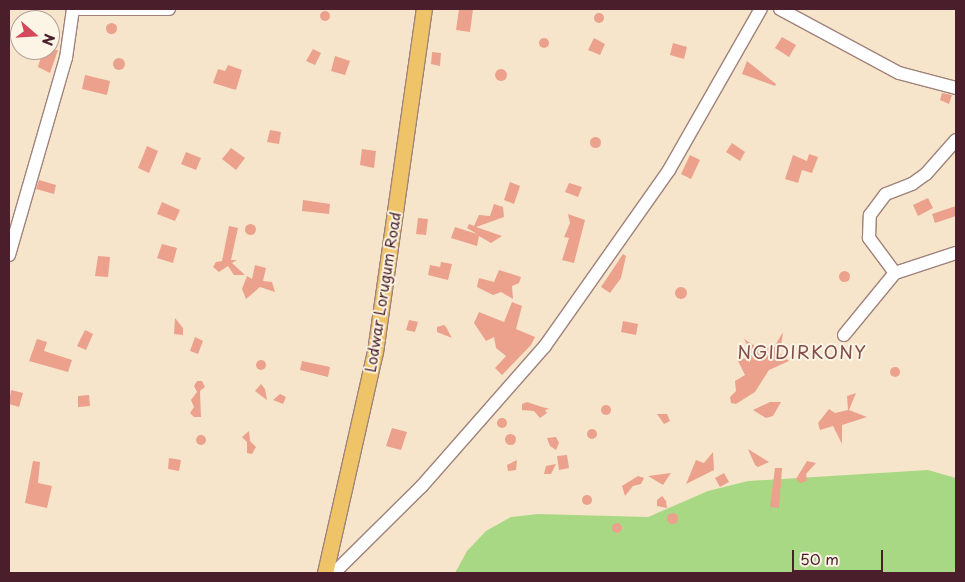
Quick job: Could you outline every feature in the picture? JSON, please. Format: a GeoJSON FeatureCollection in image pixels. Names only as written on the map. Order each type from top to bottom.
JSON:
{"type":"FeatureCollection","features":[{"type":"Feature","properties":{"kind":"main road","name":"Lodwar Lorugum Road"},"geometry":{"type":"LineString","coordinates":[[324,573],[375,352],[424,9]]}},
{"type":"Feature","properties":{"kind":"street"},"geometry":{"type":"LineString","coordinates":[[9,255],[57,92],[73,9],[169,9]]}},
{"type":"Feature","properties":{"kind":"street"},"geometry":{"type":"LineString","coordinates":[[334,573],[422,486],[545,346],[669,170],[761,9]]}},
{"type":"Feature","properties":{"kind":"street"},"geometry":{"type":"LineString","coordinates":[[780,9],[899,74],[956,88]]}},
{"type":"Feature","properties":{"kind":"street"},"geometry":{"type":"LineString","coordinates":[[895,273],[869,238],[870,215],[886,194],[906,187],[926,174],[956,140]]}},
{"type":"Feature","properties":{"kind":"street"},"geometry":{"type":"LineString","coordinates":[[844,335],[895,273],[956,252]]}},
{"type":"Feature","properties":{"kind":"green space"},"geometry":{"type":"Polygon","coordinates":[[[928,470],[956,478],[956,573],[455,573],[467,551],[486,531],[511,517],[538,514],[648,517],[708,491],[748,481],[928,470]]]}},
{"type":"Feature","properties":{"kind":"building"},"geometry":{"type":"Polygon","coordinates":[[[459,9],[473,9],[470,32],[456,30],[459,9]]]}},
{"type":"Feature","properties":{"kind":"building"},"geometry":{"type":"Polygon","coordinates":[[[325,11],[330,16],[325,21],[320,16],[325,11]]]}},
{"type":"Feature","properties":{"kind":"building"},"geometry":{"type":"Polygon","coordinates":[[[597,13],[601,13],[604,18],[603,22],[597,23],[594,20],[594,16],[597,13]]]}},
{"type":"Feature","properties":{"kind":"building"},"geometry":{"type":"Polygon","coordinates":[[[111,22],[117,28],[111,34],[105,28],[111,22]]]}},
{"type":"Feature","properties":{"kind":"building"},"geometry":{"type":"Polygon","coordinates":[[[782,37],[796,45],[789,57],[775,48],[782,37]]]}},
{"type":"Feature","properties":{"kind":"building"},"geometry":{"type":"Polygon","coordinates":[[[542,38],[546,38],[549,43],[548,47],[542,48],[539,45],[539,41],[542,38]]]}},
{"type":"Feature","properties":{"kind":"building"},"geometry":{"type":"Polygon","coordinates":[[[594,38],[605,44],[600,55],[588,50],[594,38]]]}},
{"type":"Feature","properties":{"kind":"building"},"geometry":{"type":"Polygon","coordinates":[[[673,43],[687,47],[684,59],[670,55],[673,43]]]}},
{"type":"Feature","properties":{"kind":"building"},"geometry":{"type":"Polygon","coordinates":[[[313,49],[321,53],[315,65],[306,61],[313,49]]]}},
{"type":"Feature","properties":{"kind":"building"},"geometry":{"type":"Polygon","coordinates":[[[432,52],[441,53],[440,66],[431,64],[432,52]]]}},
{"type":"Feature","properties":{"kind":"building"},"geometry":{"type":"Polygon","coordinates":[[[335,56],[350,61],[345,75],[331,71],[335,56]]]}},
{"type":"Feature","properties":{"kind":"building"},"geometry":{"type":"Polygon","coordinates":[[[117,58],[121,58],[125,64],[121,70],[117,70],[113,66],[113,62],[117,58]]]}},
{"type":"Feature","properties":{"kind":"building"},"geometry":{"type":"Polygon","coordinates":[[[40,60],[55,60],[50,73],[38,67],[40,60]]]}},
{"type":"Feature","properties":{"kind":"building"},"geometry":{"type":"Polygon","coordinates":[[[747,61],[776,84],[775,86],[742,74],[747,61]]]}},
{"type":"Feature","properties":{"kind":"building"},"geometry":{"type":"Polygon","coordinates":[[[228,65],[242,70],[236,90],[213,83],[218,69],[225,71],[228,65]]]}},
{"type":"Feature","properties":{"kind":"building"},"geometry":{"type":"Polygon","coordinates":[[[501,69],[507,75],[501,81],[495,75],[501,69]]]}},
{"type":"Feature","properties":{"kind":"building"},"geometry":{"type":"Polygon","coordinates":[[[85,75],[110,81],[107,95],[82,89],[85,75]]]}},
{"type":"Feature","properties":{"kind":"building"},"geometry":{"type":"Polygon","coordinates":[[[942,93],[952,95],[949,104],[940,100],[942,93]]]}},
{"type":"Feature","properties":{"kind":"building"},"geometry":{"type":"Polygon","coordinates":[[[270,130],[281,132],[279,144],[267,142],[270,130]]]}},
{"type":"Feature","properties":{"kind":"building"},"geometry":{"type":"Polygon","coordinates":[[[593,137],[597,137],[600,142],[599,146],[593,147],[590,144],[590,140],[593,137]]]}},
{"type":"Feature","properties":{"kind":"building"},"geometry":{"type":"Polygon","coordinates":[[[732,143],[745,152],[740,161],[726,152],[732,143]]]}},
{"type":"Feature","properties":{"kind":"building"},"geometry":{"type":"Polygon","coordinates":[[[147,146],[158,151],[149,173],[138,168],[147,146]]]}},
{"type":"Feature","properties":{"kind":"building"},"geometry":{"type":"Polygon","coordinates":[[[231,148],[245,158],[236,170],[222,159],[231,148]]]}},
{"type":"Feature","properties":{"kind":"building"},"geometry":{"type":"Polygon","coordinates":[[[362,149],[376,151],[374,168],[360,165],[362,149]]]}},
{"type":"Feature","properties":{"kind":"building"},"geometry":{"type":"Polygon","coordinates":[[[186,152],[201,158],[196,170],[181,164],[186,152]]]}},
{"type":"Feature","properties":{"kind":"building"},"geometry":{"type":"Polygon","coordinates":[[[809,154],[818,157],[812,173],[802,170],[798,183],[785,179],[793,155],[807,161],[809,154]]]}},
{"type":"Feature","properties":{"kind":"building"},"geometry":{"type":"Polygon","coordinates":[[[690,155],[700,160],[691,179],[681,174],[690,155]]]}},
{"type":"Feature","properties":{"kind":"building"},"geometry":{"type":"Polygon","coordinates":[[[39,180],[56,185],[54,194],[36,189],[39,180]]]}},
{"type":"Feature","properties":{"kind":"building"},"geometry":{"type":"Polygon","coordinates":[[[510,182],[520,186],[514,204],[504,200],[510,182]]]}},
{"type":"Feature","properties":{"kind":"building"},"geometry":{"type":"Polygon","coordinates":[[[569,183],[582,187],[578,197],[565,192],[569,183]]]}},
{"type":"Feature","properties":{"kind":"building"},"geometry":{"type":"Polygon","coordinates":[[[928,198],[933,208],[918,216],[913,205],[928,198]]]}},
{"type":"Feature","properties":{"kind":"building"},"geometry":{"type":"Polygon","coordinates":[[[303,200],[330,204],[329,214],[302,211],[303,200]]]}},
{"type":"Feature","properties":{"kind":"building"},"geometry":{"type":"Polygon","coordinates":[[[162,202],[180,210],[175,221],[157,214],[162,202]]]}},
{"type":"Feature","properties":{"kind":"building"},"geometry":{"type":"Polygon","coordinates":[[[494,204],[503,207],[504,217],[476,227],[502,236],[491,243],[479,236],[477,246],[451,238],[455,227],[477,234],[467,228],[469,224],[474,226],[479,215],[490,216],[494,204]]]}},
{"type":"Feature","properties":{"kind":"building"},"geometry":{"type":"Polygon","coordinates":[[[956,206],[956,216],[935,223],[932,214],[956,206]]]}},
{"type":"Feature","properties":{"kind":"building"},"geometry":{"type":"Polygon","coordinates":[[[568,214],[585,220],[574,263],[562,260],[569,238],[564,237],[570,223],[568,214]]]}},
{"type":"Feature","properties":{"kind":"building"},"geometry":{"type":"Polygon","coordinates":[[[418,218],[428,219],[426,235],[416,234],[418,218]]]}},
{"type":"Feature","properties":{"kind":"building"},"geometry":{"type":"Polygon","coordinates":[[[248,224],[252,224],[255,229],[254,233],[248,234],[245,231],[245,227],[248,224]]]}},
{"type":"Feature","properties":{"kind":"building"},"geometry":{"type":"Polygon","coordinates":[[[229,226],[238,228],[231,260],[237,260],[232,263],[245,275],[234,275],[228,266],[219,272],[213,267],[216,262],[222,261],[229,226]]]}},
{"type":"Feature","properties":{"kind":"building"},"geometry":{"type":"Polygon","coordinates":[[[162,244],[177,248],[173,263],[157,258],[162,244]]]}},
{"type":"Feature","properties":{"kind":"building"},"geometry":{"type":"Polygon","coordinates":[[[623,254],[626,256],[621,278],[610,293],[601,287],[623,254]]]}},
{"type":"Feature","properties":{"kind":"building"},"geometry":{"type":"Polygon","coordinates":[[[98,256],[110,257],[108,277],[95,276],[98,256]]]}},
{"type":"Feature","properties":{"kind":"building"},"geometry":{"type":"Polygon","coordinates":[[[441,262],[452,264],[448,280],[428,275],[430,265],[440,267],[441,262]]]}},
{"type":"Feature","properties":{"kind":"building"},"geometry":{"type":"Polygon","coordinates":[[[255,265],[266,268],[263,281],[272,282],[275,292],[260,287],[246,299],[242,289],[247,276],[252,279],[255,265]]]}},
{"type":"Feature","properties":{"kind":"building"},"geometry":{"type":"Polygon","coordinates":[[[499,270],[521,277],[519,283],[512,286],[513,299],[501,292],[493,295],[477,287],[479,278],[494,282],[499,270]]]}},
{"type":"Feature","properties":{"kind":"building"},"geometry":{"type":"Polygon","coordinates":[[[844,270],[850,276],[844,282],[838,276],[844,270]]]}},
{"type":"Feature","properties":{"kind":"building"},"geometry":{"type":"Polygon","coordinates":[[[681,287],[687,293],[681,299],[675,293],[681,287]]]}},
{"type":"Feature","properties":{"kind":"building"},"geometry":{"type":"Polygon","coordinates":[[[512,302],[522,306],[516,329],[535,337],[531,345],[502,375],[495,368],[506,356],[496,348],[494,337],[486,341],[474,323],[479,312],[504,322],[512,302]]]}},
{"type":"Feature","properties":{"kind":"building"},"geometry":{"type":"Polygon","coordinates":[[[175,318],[183,328],[183,335],[174,334],[175,318]]]}},
{"type":"Feature","properties":{"kind":"building"},"geometry":{"type":"Polygon","coordinates":[[[409,320],[418,322],[415,332],[406,330],[409,320]]]}},
{"type":"Feature","properties":{"kind":"building"},"geometry":{"type":"Polygon","coordinates":[[[623,321],[638,324],[636,335],[621,332],[623,321]]]}},
{"type":"Feature","properties":{"kind":"building"},"geometry":{"type":"Polygon","coordinates":[[[444,325],[452,338],[437,332],[437,327],[444,325]]]}},
{"type":"Feature","properties":{"kind":"building"},"geometry":{"type":"Polygon","coordinates":[[[85,330],[93,334],[86,350],[77,346],[85,330]]]}},
{"type":"Feature","properties":{"kind":"building"},"geometry":{"type":"Polygon","coordinates":[[[783,332],[780,353],[789,361],[769,370],[755,392],[736,404],[731,403],[730,397],[736,391],[735,381],[745,375],[738,361],[752,355],[744,339],[758,348],[762,345],[773,349],[783,332]]]}},
{"type":"Feature","properties":{"kind":"building"},"geometry":{"type":"Polygon","coordinates":[[[195,337],[203,341],[198,354],[190,351],[195,337]]]}},
{"type":"Feature","properties":{"kind":"building"},"geometry":{"type":"Polygon","coordinates":[[[37,339],[47,342],[44,351],[72,360],[68,372],[29,361],[37,339]]]}},
{"type":"Feature","properties":{"kind":"building"},"geometry":{"type":"Polygon","coordinates":[[[259,360],[263,360],[266,365],[265,369],[259,370],[256,367],[256,363],[259,360]]]}},
{"type":"Feature","properties":{"kind":"building"},"geometry":{"type":"Polygon","coordinates":[[[302,361],[330,367],[328,377],[300,370],[302,361]]]}},
{"type":"Feature","properties":{"kind":"building"},"geometry":{"type":"Polygon","coordinates":[[[893,367],[897,367],[900,372],[899,376],[893,377],[890,374],[890,370],[893,367]]]}},
{"type":"Feature","properties":{"kind":"building"},"geometry":{"type":"Polygon","coordinates":[[[197,381],[202,381],[205,387],[200,391],[201,417],[194,417],[190,413],[194,407],[191,400],[197,392],[194,386],[197,381]]]}},
{"type":"Feature","properties":{"kind":"building"},"geometry":{"type":"Polygon","coordinates":[[[261,384],[265,389],[267,400],[255,391],[261,384]]]}},
{"type":"Feature","properties":{"kind":"building"},"geometry":{"type":"Polygon","coordinates":[[[11,390],[23,393],[19,407],[9,404],[11,390]]]}},
{"type":"Feature","properties":{"kind":"building"},"geometry":{"type":"Polygon","coordinates":[[[856,393],[849,410],[867,417],[842,425],[842,444],[833,426],[820,430],[818,423],[829,409],[835,413],[848,410],[847,396],[856,393]]]}},
{"type":"Feature","properties":{"kind":"building"},"geometry":{"type":"Polygon","coordinates":[[[280,394],[286,397],[283,404],[273,400],[280,394]]]}},
{"type":"Feature","properties":{"kind":"building"},"geometry":{"type":"Polygon","coordinates":[[[89,395],[90,406],[78,407],[78,396],[89,395]]]}},
{"type":"Feature","properties":{"kind":"building"},"geometry":{"type":"Polygon","coordinates":[[[527,402],[550,409],[545,410],[547,413],[540,418],[534,411],[522,410],[522,404],[527,402]]]}},
{"type":"Feature","properties":{"kind":"building"},"geometry":{"type":"Polygon","coordinates":[[[770,402],[781,402],[773,416],[766,418],[753,410],[770,402]]]}},
{"type":"Feature","properties":{"kind":"building"},"geometry":{"type":"Polygon","coordinates":[[[604,405],[608,405],[611,410],[610,414],[604,415],[601,412],[601,408],[604,405]]]}},
{"type":"Feature","properties":{"kind":"building"},"geometry":{"type":"Polygon","coordinates":[[[657,414],[667,414],[670,421],[664,424],[657,414]]]}},
{"type":"Feature","properties":{"kind":"building"},"geometry":{"type":"Polygon","coordinates":[[[500,418],[504,418],[507,423],[506,427],[500,428],[497,425],[497,421],[500,418]]]}},
{"type":"Feature","properties":{"kind":"building"},"geometry":{"type":"Polygon","coordinates":[[[392,428],[407,432],[401,450],[386,446],[392,428]]]}},
{"type":"Feature","properties":{"kind":"building"},"geometry":{"type":"Polygon","coordinates":[[[590,429],[594,429],[597,434],[596,438],[590,439],[587,436],[587,432],[590,429]]]}},
{"type":"Feature","properties":{"kind":"building"},"geometry":{"type":"Polygon","coordinates":[[[249,431],[250,441],[256,447],[252,454],[247,453],[247,442],[242,437],[249,431]]]}},
{"type":"Feature","properties":{"kind":"building"},"geometry":{"type":"Polygon","coordinates":[[[510,433],[516,439],[510,445],[504,439],[510,433]]]}},
{"type":"Feature","properties":{"kind":"building"},"geometry":{"type":"Polygon","coordinates":[[[199,435],[203,435],[206,440],[205,444],[199,445],[196,442],[196,438],[199,435]]]}},
{"type":"Feature","properties":{"kind":"building"},"geometry":{"type":"Polygon","coordinates":[[[556,437],[559,443],[556,450],[550,446],[547,438],[556,437]]]}},
{"type":"Feature","properties":{"kind":"building"},"geometry":{"type":"Polygon","coordinates":[[[748,449],[769,462],[758,467],[755,465],[748,449]]]}},
{"type":"Feature","properties":{"kind":"building"},"geometry":{"type":"Polygon","coordinates":[[[713,452],[714,470],[686,484],[696,460],[704,463],[713,452]]]}},
{"type":"Feature","properties":{"kind":"building"},"geometry":{"type":"Polygon","coordinates":[[[567,455],[569,468],[559,470],[557,456],[567,455]]]}},
{"type":"Feature","properties":{"kind":"building"},"geometry":{"type":"Polygon","coordinates":[[[169,458],[181,460],[179,471],[168,469],[169,458]]]}},
{"type":"Feature","properties":{"kind":"building"},"geometry":{"type":"Polygon","coordinates":[[[517,460],[516,470],[508,471],[507,465],[517,460]]]}},
{"type":"Feature","properties":{"kind":"building"},"geometry":{"type":"Polygon","coordinates":[[[33,461],[40,462],[38,483],[52,486],[47,508],[25,503],[33,461]]]}},
{"type":"Feature","properties":{"kind":"building"},"geometry":{"type":"Polygon","coordinates":[[[807,461],[816,463],[806,474],[807,481],[800,483],[796,479],[807,461]]]}},
{"type":"Feature","properties":{"kind":"building"},"geometry":{"type":"Polygon","coordinates":[[[556,464],[551,474],[544,474],[546,466],[556,464]]]}},
{"type":"Feature","properties":{"kind":"building"},"geometry":{"type":"Polygon","coordinates":[[[775,468],[782,468],[779,508],[770,507],[775,468]]]}},
{"type":"Feature","properties":{"kind":"building"},"geometry":{"type":"Polygon","coordinates":[[[671,473],[663,485],[648,476],[671,473]]]}},
{"type":"Feature","properties":{"kind":"building"},"geometry":{"type":"Polygon","coordinates":[[[724,473],[729,482],[720,487],[715,478],[724,473]]]}},
{"type":"Feature","properties":{"kind":"building"},"geometry":{"type":"Polygon","coordinates":[[[638,476],[644,478],[641,484],[633,486],[625,496],[622,486],[638,476]]]}},
{"type":"Feature","properties":{"kind":"building"},"geometry":{"type":"Polygon","coordinates":[[[585,495],[589,495],[592,500],[591,504],[585,505],[582,502],[582,498],[585,495]]]}},
{"type":"Feature","properties":{"kind":"building"},"geometry":{"type":"Polygon","coordinates":[[[662,496],[666,501],[667,508],[657,506],[657,500],[662,496]]]}},
{"type":"Feature","properties":{"kind":"building"},"geometry":{"type":"Polygon","coordinates":[[[670,513],[674,513],[677,518],[676,522],[670,523],[667,520],[667,516],[670,513]]]}},
{"type":"Feature","properties":{"kind":"building"},"geometry":{"type":"Polygon","coordinates":[[[615,523],[619,523],[622,528],[621,532],[615,533],[612,530],[612,526],[615,523]]]}},
{"type":"Feature","properties":{"kind":"district","name":"NGIDIRKONY"},"geometry":{"type":"Point","coordinates":[802,352]}}]}
